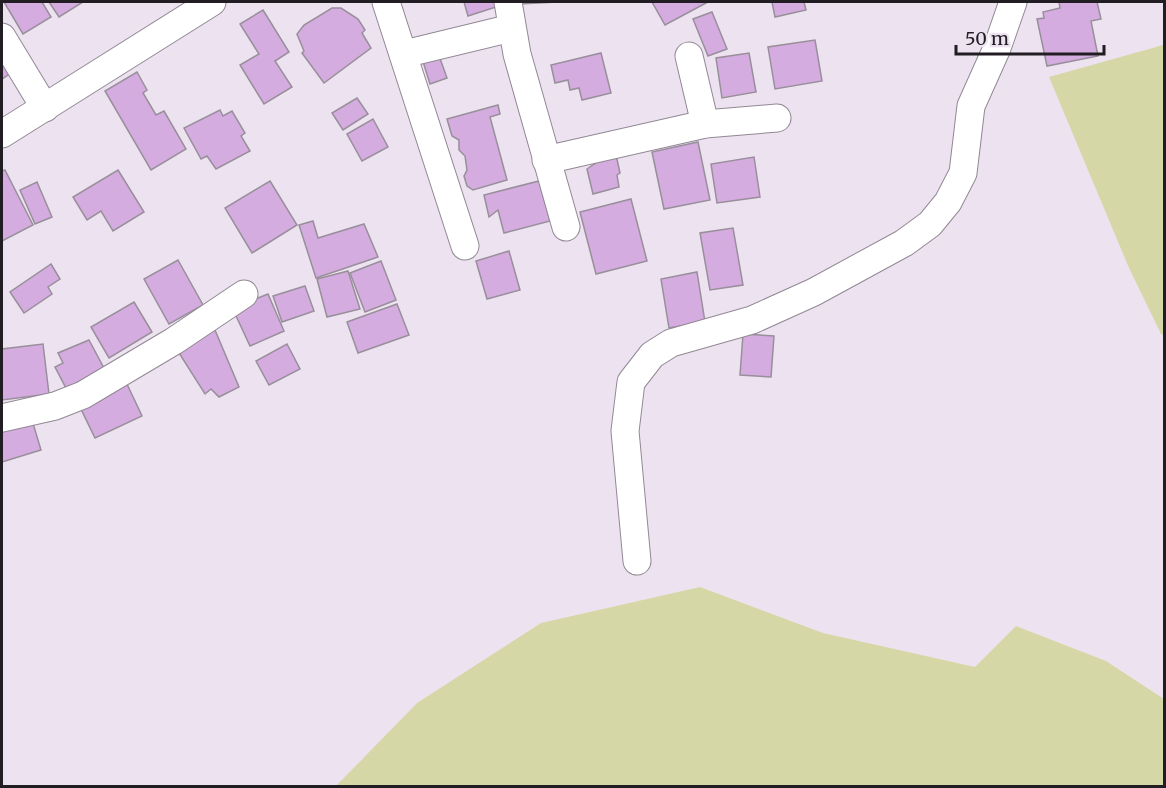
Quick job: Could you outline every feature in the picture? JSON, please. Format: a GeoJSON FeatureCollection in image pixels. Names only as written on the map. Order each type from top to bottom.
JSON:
{"type":"FeatureCollection","features":[{"type":"Feature","properties":{"kind":"street"},"geometry":{"type":"LineString","coordinates":[[2,134],[212,2]]}},
{"type":"Feature","properties":{"kind":"street"},"geometry":{"type":"LineString","coordinates":[[386,2],[465,246]]}},
{"type":"Feature","properties":{"kind":"street"},"geometry":{"type":"LineString","coordinates":[[637,561],[625,431],[632,382],[652,356],[671,343],[752,320],[813,292],[903,243],[930,224],[948,202],[963,173],[971,106],[997,48],[1013,2]]}},
{"type":"Feature","properties":{"kind":"street"},"geometry":{"type":"LineString","coordinates":[[404,54],[510,15],[546,160],[566,227]]}},
{"type":"Feature","properties":{"kind":"street"},"geometry":{"type":"LineString","coordinates":[[2,37],[45,108]]}},
{"type":"Feature","properties":{"kind":"street"},"geometry":{"type":"LineString","coordinates":[[689,57],[705,124]]}},
{"type":"Feature","properties":{"kind":"street"},"geometry":{"type":"LineString","coordinates":[[546,160],[705,124],[777,118]]}},
{"type":"Feature","properties":{"kind":"street"},"geometry":{"type":"LineString","coordinates":[[2,418],[55,406],[83,395],[174,341],[244,294]]}},
{"type":"Feature","properties":{"kind":"green space"},"geometry":{"type":"Polygon","coordinates":[[[1164,40],[1164,335],[1161,334],[1129,268],[1049,77],[1163,45],[1164,40]]]}},
{"type":"Feature","properties":{"kind":"green space"},"geometry":{"type":"Polygon","coordinates":[[[700,587],[823,633],[975,667],[1016,626],[1106,661],[1164,699],[1164,786],[336,786],[417,703],[541,623],[700,587]]]}},
{"type":"Feature","properties":{"kind":"building"},"geometry":{"type":"Polygon","coordinates":[[[4,2],[42,2],[51,17],[23,34],[4,2]]]}},
{"type":"Feature","properties":{"kind":"building"},"geometry":{"type":"Polygon","coordinates":[[[49,2],[83,2],[59,17],[49,2]]]}},
{"type":"Feature","properties":{"kind":"building"},"geometry":{"type":"Polygon","coordinates":[[[464,2],[498,2],[499,6],[468,16],[464,2]]]}},
{"type":"Feature","properties":{"kind":"building"},"geometry":{"type":"Polygon","coordinates":[[[520,2],[557,2],[520,4],[520,2]]]}},
{"type":"Feature","properties":{"kind":"building"},"geometry":{"type":"Polygon","coordinates":[[[652,2],[705,2],[706,3],[665,25],[652,2]]]}},
{"type":"Feature","properties":{"kind":"building"},"geometry":{"type":"Polygon","coordinates":[[[772,2],[804,2],[806,10],[775,17],[772,2]]]}},
{"type":"Feature","properties":{"kind":"building"},"geometry":{"type":"Polygon","coordinates":[[[1059,2],[1097,2],[1101,19],[1091,21],[1098,56],[1047,66],[1037,19],[1044,18],[1043,12],[1060,8],[1059,2]]]}},
{"type":"Feature","properties":{"kind":"building"},"geometry":{"type":"Polygon","coordinates":[[[332,8],[341,8],[358,19],[365,30],[362,33],[371,48],[324,83],[302,53],[304,51],[297,34],[304,25],[332,8]]]}},
{"type":"Feature","properties":{"kind":"building"},"geometry":{"type":"Polygon","coordinates":[[[263,10],[289,52],[275,61],[292,87],[264,104],[240,65],[259,54],[240,24],[263,10]]]}},
{"type":"Feature","properties":{"kind":"building"},"geometry":{"type":"Polygon","coordinates":[[[712,12],[727,49],[708,56],[693,19],[712,12]]]}},
{"type":"Feature","properties":{"kind":"building"},"geometry":{"type":"Polygon","coordinates":[[[815,40],[822,81],[775,89],[768,47],[815,40]]]}},
{"type":"Feature","properties":{"kind":"building"},"geometry":{"type":"Polygon","coordinates":[[[2,50],[14,71],[2,79],[2,50]]]}},
{"type":"Feature","properties":{"kind":"building"},"geometry":{"type":"Polygon","coordinates":[[[437,50],[447,78],[430,84],[421,55],[437,50]]]}},
{"type":"Feature","properties":{"kind":"building"},"geometry":{"type":"Polygon","coordinates":[[[601,53],[611,93],[582,100],[579,88],[570,90],[568,80],[555,83],[551,65],[601,53]]]}},
{"type":"Feature","properties":{"kind":"building"},"geometry":{"type":"Polygon","coordinates":[[[749,53],[756,92],[722,98],[716,58],[749,53]]]}},
{"type":"Feature","properties":{"kind":"building"},"geometry":{"type":"Polygon","coordinates":[[[137,72],[147,90],[143,93],[156,115],[164,111],[186,149],[151,170],[105,91],[137,72]]]}},
{"type":"Feature","properties":{"kind":"building"},"geometry":{"type":"Polygon","coordinates":[[[357,98],[368,114],[343,130],[332,113],[357,98]]]}},
{"type":"Feature","properties":{"kind":"building"},"geometry":{"type":"Polygon","coordinates":[[[498,105],[500,114],[490,117],[507,180],[473,190],[467,186],[464,176],[467,170],[465,156],[459,150],[459,140],[452,136],[447,119],[498,105]]]}},
{"type":"Feature","properties":{"kind":"building"},"geometry":{"type":"Polygon","coordinates":[[[220,110],[223,116],[232,111],[245,133],[241,136],[250,151],[216,169],[207,156],[201,159],[184,128],[220,110]]]}},
{"type":"Feature","properties":{"kind":"building"},"geometry":{"type":"Polygon","coordinates":[[[373,119],[388,147],[362,161],[347,134],[373,119]]]}},
{"type":"Feature","properties":{"kind":"building"},"geometry":{"type":"Polygon","coordinates":[[[698,142],[710,200],[664,209],[652,152],[698,142]]]}},
{"type":"Feature","properties":{"kind":"building"},"geometry":{"type":"Polygon","coordinates":[[[615,150],[620,173],[617,175],[619,187],[593,194],[587,169],[615,150]]]}},
{"type":"Feature","properties":{"kind":"building"},"geometry":{"type":"Polygon","coordinates":[[[754,157],[760,197],[717,203],[711,164],[754,157]]]}},
{"type":"Feature","properties":{"kind":"building"},"geometry":{"type":"Polygon","coordinates":[[[5,170],[33,225],[2,241],[2,171],[5,170]]]}},
{"type":"Feature","properties":{"kind":"building"},"geometry":{"type":"Polygon","coordinates":[[[118,170],[144,212],[113,231],[101,211],[87,220],[73,197],[118,170]]]}},
{"type":"Feature","properties":{"kind":"building"},"geometry":{"type":"Polygon","coordinates":[[[270,181],[297,225],[252,253],[225,208],[270,181]]]}},
{"type":"Feature","properties":{"kind":"building"},"geometry":{"type":"Polygon","coordinates":[[[539,181],[550,221],[504,233],[498,210],[489,217],[484,195],[539,181]]]}},
{"type":"Feature","properties":{"kind":"building"},"geometry":{"type":"Polygon","coordinates":[[[37,182],[52,217],[35,224],[20,190],[37,182]]]}},
{"type":"Feature","properties":{"kind":"building"},"geometry":{"type":"Polygon","coordinates":[[[631,199],[647,261],[596,274],[580,212],[631,199]]]}},
{"type":"Feature","properties":{"kind":"building"},"geometry":{"type":"Polygon","coordinates":[[[313,221],[318,238],[364,224],[378,257],[316,278],[299,225],[313,221]]]}},
{"type":"Feature","properties":{"kind":"building"},"geometry":{"type":"Polygon","coordinates":[[[733,228],[743,285],[710,290],[700,233],[733,228]]]}},
{"type":"Feature","properties":{"kind":"building"},"geometry":{"type":"Polygon","coordinates":[[[509,251],[520,290],[487,299],[476,261],[509,251]]]}},
{"type":"Feature","properties":{"kind":"building"},"geometry":{"type":"Polygon","coordinates":[[[178,260],[203,305],[169,324],[144,279],[178,260]]]}},
{"type":"Feature","properties":{"kind":"building"},"geometry":{"type":"Polygon","coordinates":[[[381,261],[396,300],[365,312],[350,273],[381,261]]]}},
{"type":"Feature","properties":{"kind":"building"},"geometry":{"type":"Polygon","coordinates":[[[51,264],[60,279],[48,287],[52,294],[24,313],[10,292],[51,264]]]}},
{"type":"Feature","properties":{"kind":"building"},"geometry":{"type":"Polygon","coordinates":[[[348,271],[360,309],[327,317],[317,279],[348,271]]]}},
{"type":"Feature","properties":{"kind":"building"},"geometry":{"type":"Polygon","coordinates":[[[697,272],[705,322],[669,328],[661,279],[697,272]]]}},
{"type":"Feature","properties":{"kind":"building"},"geometry":{"type":"Polygon","coordinates":[[[305,286],[314,311],[282,322],[273,296],[305,286]]]}},
{"type":"Feature","properties":{"kind":"building"},"geometry":{"type":"Polygon","coordinates":[[[255,292],[258,298],[268,294],[284,331],[250,346],[230,303],[255,292]]]}},
{"type":"Feature","properties":{"kind":"building"},"geometry":{"type":"Polygon","coordinates":[[[134,302],[152,332],[109,358],[91,327],[134,302]]]}},
{"type":"Feature","properties":{"kind":"building"},"geometry":{"type":"Polygon","coordinates":[[[397,304],[409,335],[358,353],[347,322],[397,304]]]}},
{"type":"Feature","properties":{"kind":"building"},"geometry":{"type":"Polygon","coordinates":[[[212,323],[239,387],[219,397],[211,389],[205,394],[174,345],[212,323]]]}},
{"type":"Feature","properties":{"kind":"building"},"geometry":{"type":"Polygon","coordinates":[[[743,334],[774,336],[771,377],[740,375],[743,334]]]}},
{"type":"Feature","properties":{"kind":"building"},"geometry":{"type":"Polygon","coordinates":[[[89,340],[105,370],[67,390],[55,367],[63,363],[58,353],[89,340]]]}},
{"type":"Feature","properties":{"kind":"building"},"geometry":{"type":"Polygon","coordinates":[[[43,344],[49,394],[2,400],[2,349],[43,344]]]}},
{"type":"Feature","properties":{"kind":"building"},"geometry":{"type":"Polygon","coordinates":[[[287,344],[300,369],[269,385],[256,361],[287,344]]]}},
{"type":"Feature","properties":{"kind":"building"},"geometry":{"type":"Polygon","coordinates":[[[126,382],[142,416],[95,438],[79,405],[126,382]]]}},
{"type":"Feature","properties":{"kind":"building"},"geometry":{"type":"Polygon","coordinates":[[[32,420],[41,450],[2,462],[2,429],[32,420]]]}}]}
